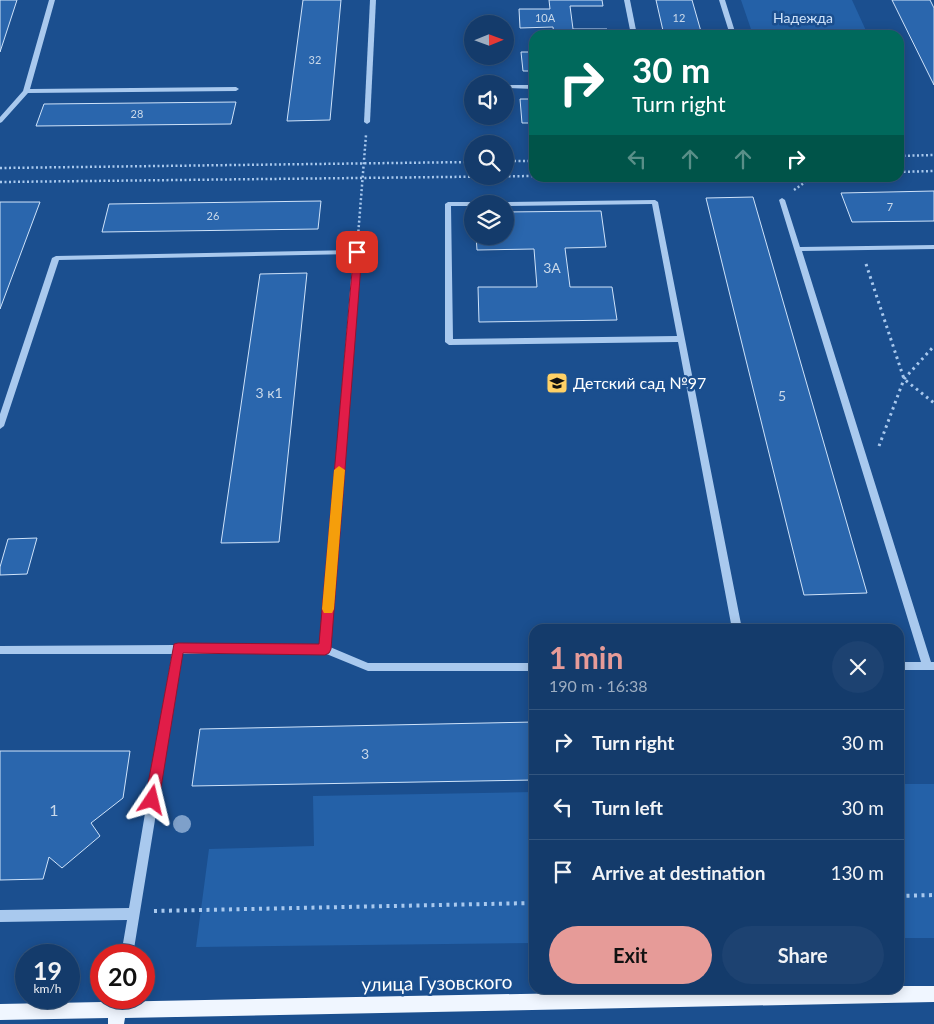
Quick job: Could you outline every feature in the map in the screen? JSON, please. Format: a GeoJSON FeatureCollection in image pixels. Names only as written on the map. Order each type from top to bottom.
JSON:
{"type":"FeatureCollection","features":[{"type":"Feature","properties":{"kind":"main road","name":"улица Гузовского"},"geometry":{"type":"LineString","coordinates":[[0,1012],[934,994]]}},
{"type":"Feature","properties":{"kind":"lane"},"geometry":{"type":"LineString","coordinates":[[0,121],[26,91],[52,0]]}},
{"type":"Feature","properties":{"kind":"lane"},"geometry":{"type":"LineString","coordinates":[[367,122],[373,0]]}},
{"type":"Feature","properties":{"kind":"lane"},"geometry":{"type":"LineString","coordinates":[[627,0],[633,30]]}},
{"type":"Feature","properties":{"kind":"lane"},"geometry":{"type":"LineString","coordinates":[[722,0],[731,30]]}},
{"type":"Feature","properties":{"kind":"lane"},"geometry":{"type":"LineString","coordinates":[[514,87],[529,87]]}},
{"type":"Feature","properties":{"kind":"lane"},"geometry":{"type":"LineString","coordinates":[[26,91],[236,89]]}},
{"type":"Feature","properties":{"kind":"lane"},"geometry":{"type":"LineString","coordinates":[[782,200],[868,475],[931,666],[904,666]]}},
{"type":"Feature","properties":{"kind":"lane"},"geometry":{"type":"LineString","coordinates":[[514,204],[655,202],[736,624]]}},
{"type":"Feature","properties":{"kind":"lane"},"geometry":{"type":"LineString","coordinates":[[464,204],[448,204],[449,342],[681,339]]}},
{"type":"Feature","properties":{"kind":"lane"},"geometry":{"type":"LineString","coordinates":[[797,249],[934,247]]}},
{"type":"Feature","properties":{"kind":"lane"},"geometry":{"type":"LineString","coordinates":[[0,426],[56,258],[357,252],[325,649]]}},
{"type":"Feature","properties":{"kind":"lane"},"geometry":{"type":"LineString","coordinates":[[129,944],[178,648]]}},
{"type":"Feature","properties":{"kind":"lane"},"geometry":{"type":"LineString","coordinates":[[0,650],[325,649],[368,667],[529,667]]}},
{"type":"Feature","properties":{"kind":"lane"},"geometry":{"type":"LineString","coordinates":[[0,916],[133,914]]}},
{"type":"Feature","properties":{"kind":"path"},"geometry":{"type":"LineString","coordinates":[[357,252],[367,122]]}},
{"type":"Feature","properties":{"kind":"path"},"geometry":{"type":"LineString","coordinates":[[904,156],[934,155]]}},
{"type":"Feature","properties":{"kind":"path"},"geometry":{"type":"LineString","coordinates":[[514,161],[529,161]]}},
{"type":"Feature","properties":{"kind":"path"},"geometry":{"type":"LineString","coordinates":[[0,168],[464,162]]}},
{"type":"Feature","properties":{"kind":"path"},"geometry":{"type":"LineString","coordinates":[[904,172],[934,171]]}},
{"type":"Feature","properties":{"kind":"path"},"geometry":{"type":"LineString","coordinates":[[0,182],[529,176]]}},
{"type":"Feature","properties":{"kind":"path"},"geometry":{"type":"LineString","coordinates":[[860,247],[904,378],[934,403]]}},
{"type":"Feature","properties":{"kind":"path"},"geometry":{"type":"LineString","coordinates":[[868,475],[904,378],[934,346]]}},
{"type":"Feature","properties":{"kind":"path"},"geometry":{"type":"LineString","coordinates":[[904,896],[934,895]]}},
{"type":"Feature","properties":{"kind":"path"},"geometry":{"type":"LineString","coordinates":[[148,911],[529,903]]}},
{"type":"Feature","properties":{"kind":"green space","name":"Надежда"},"geometry":{"type":"Polygon","coordinates":[[[741,0],[852,0],[866,30],[751,30],[741,0]]]}},
{"type":"Feature","properties":{"kind":"green space"},"geometry":{"type":"Polygon","coordinates":[[[904,784],[934,784],[934,938],[904,938],[904,784]]]}},
{"type":"Feature","properties":{"kind":"green space"},"geometry":{"type":"Polygon","coordinates":[[[529,792],[529,943],[196,947],[209,849],[314,846],[313,796],[529,792]]]}},
{"type":"Feature","properties":{"kind":"building"},"geometry":{"type":"Polygon","coordinates":[[[0,0],[17,0],[0,52],[0,0]]]}},
{"type":"Feature","properties":{"kind":"building"},"geometry":{"type":"Polygon","coordinates":[[[303,0],[341,0],[330,120],[287,121],[303,0]]]}},
{"type":"Feature","properties":{"kind":"building"},"geometry":{"type":"Polygon","coordinates":[[[549,0],[602,0],[603,6],[570,6],[573,29],[607,30],[553,30],[553,27],[520,28],[519,9],[550,9],[549,0]]]}},
{"type":"Feature","properties":{"kind":"building"},"geometry":{"type":"Polygon","coordinates":[[[656,0],[692,0],[701,30],[663,30],[656,0]]]}},
{"type":"Feature","properties":{"kind":"building"},"geometry":{"type":"Polygon","coordinates":[[[892,0],[930,0],[934,8],[934,85],[892,0]]]}},
{"type":"Feature","properties":{"kind":"building"},"geometry":{"type":"Polygon","coordinates":[[[521,52],[529,52],[529,71],[523,71],[521,52]]]}},
{"type":"Feature","properties":{"kind":"building"},"geometry":{"type":"Polygon","coordinates":[[[520,99],[529,99],[529,123],[522,123],[520,99]]]}},
{"type":"Feature","properties":{"kind":"building"},"geometry":{"type":"Polygon","coordinates":[[[236,102],[231,124],[36,126],[44,104],[236,102]]]}},
{"type":"Feature","properties":{"kind":"building"},"geometry":{"type":"Polygon","coordinates":[[[934,191],[934,221],[852,222],[841,193],[934,191]]]}},
{"type":"Feature","properties":{"kind":"building"},"geometry":{"type":"Polygon","coordinates":[[[753,197],[867,593],[804,595],[706,198],[753,197]]]}},
{"type":"Feature","properties":{"kind":"building"},"geometry":{"type":"Polygon","coordinates":[[[321,201],[318,229],[102,232],[109,204],[321,201]]]}},
{"type":"Feature","properties":{"kind":"building"},"geometry":{"type":"Polygon","coordinates":[[[0,202],[40,202],[0,309],[0,202]]]}},
{"type":"Feature","properties":{"kind":"building"},"geometry":{"type":"Polygon","coordinates":[[[601,211],[606,247],[565,248],[570,287],[612,287],[617,320],[479,322],[478,287],[537,287],[534,249],[477,250],[477,245],[514,245],[514,212],[601,211]]]}},
{"type":"Feature","properties":{"kind":"building"},"geometry":{"type":"Polygon","coordinates":[[[307,273],[279,542],[221,543],[260,274],[307,273]]]}},
{"type":"Feature","properties":{"kind":"building"},"geometry":{"type":"Polygon","coordinates":[[[37,538],[27,574],[0,575],[0,567],[8,539],[37,538]]]}},
{"type":"Feature","properties":{"kind":"building"},"geometry":{"type":"Polygon","coordinates":[[[529,722],[529,780],[192,786],[200,729],[529,722]]]}},
{"type":"Feature","properties":{"kind":"building"},"geometry":{"type":"Polygon","coordinates":[[[0,751],[130,751],[123,798],[91,823],[100,836],[62,868],[49,857],[43,879],[0,880],[0,751]]]}},
{"type":"Feature","properties":{"kind":"slow traffic"},"geometry":{"type":"LineString","coordinates":[[328,609],[339,470]]}},
{"type":"Feature","properties":{"kind":"place","name":"Детский сад №97"},"geometry":{"type":"Point","coordinates":[557,383]}},
{"type":"Feature","properties":{"kind":"route"},"geometry":{"type":"LineString","coordinates":[[152,800],[178,648],[325,649],[357,252]]}}]}
